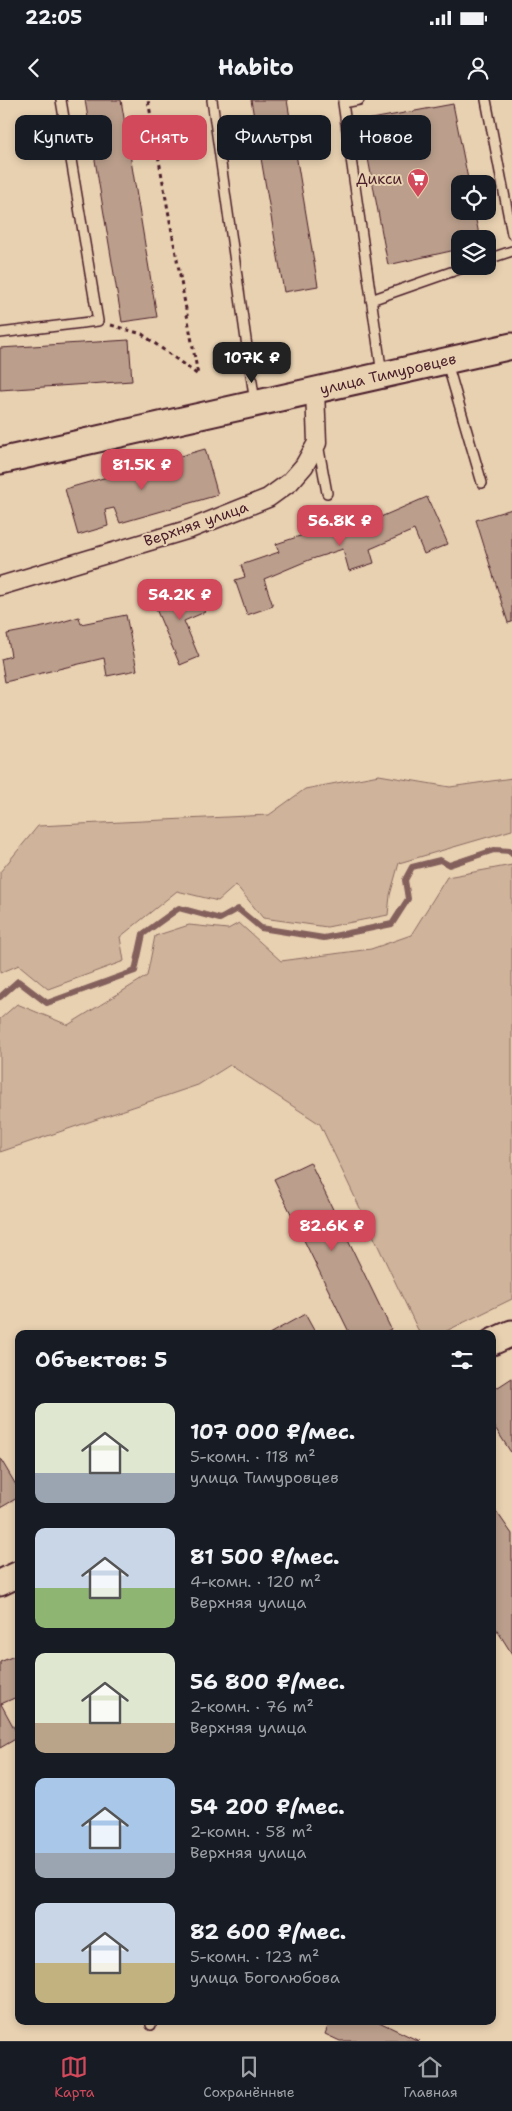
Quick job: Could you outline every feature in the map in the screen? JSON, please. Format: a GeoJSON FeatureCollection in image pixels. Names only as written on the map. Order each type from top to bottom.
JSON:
{"type":"FeatureCollection","features":[{"type":"Feature","properties":{"kind":"street","name":"улица Тимуровцев"},"geometry":{"type":"LineString","coordinates":[[0,461],[512,346]]}},
{"type":"Feature","properties":{"kind":"street"},"geometry":{"type":"LineString","coordinates":[[315,390],[318,443]]}},
{"type":"Feature","properties":{"kind":"street","name":"Верхняя улица"},"geometry":{"type":"LineString","coordinates":[[0,586],[190,529],[268,498],[290,482],[304,466],[318,443]]}},
{"type":"Feature","properties":{"kind":"street"},"geometry":{"type":"LineString","coordinates":[[496,1340],[512,1333]]}},
{"type":"Feature","properties":{"kind":"street"},"geometry":{"type":"LineString","coordinates":[[0,1583],[15,1576]]}},
{"type":"Feature","properties":{"kind":"lane"},"geometry":{"type":"LineString","coordinates":[[0,333],[98,321],[61,100]]}},
{"type":"Feature","properties":{"kind":"lane"},"geometry":{"type":"LineString","coordinates":[[212,100],[255,404]]}},
{"type":"Feature","properties":{"kind":"lane"},"geometry":{"type":"LineString","coordinates":[[359,100],[343,103],[382,375]]}},
{"type":"Feature","properties":{"kind":"lane"},"geometry":{"type":"LineString","coordinates":[[486,100],[512,234]]}},
{"type":"Feature","properties":{"kind":"lane"},"geometry":{"type":"LineString","coordinates":[[496,257],[512,251]]}},
{"type":"Feature","properties":{"kind":"lane"},"geometry":{"type":"LineString","coordinates":[[371,300],[451,272]]}},
{"type":"Feature","properties":{"kind":"lane"},"geometry":{"type":"LineString","coordinates":[[447,360],[482,483]]}},
{"type":"Feature","properties":{"kind":"lane"},"geometry":{"type":"LineString","coordinates":[[318,443],[327,493]]}},
{"type":"Feature","properties":{"kind":"path"},"geometry":{"type":"LineString","coordinates":[[98,321],[142,334],[198,375],[148,100]]}},
{"type":"Feature","properties":{"kind":"shaded area"},"geometry":{"type":"Polygon","coordinates":[[[379,775],[450,787],[512,778],[512,830],[399,863],[390,895],[388,915],[327,927],[263,918],[236,885],[218,901],[177,891],[120,937],[124,961],[48,989],[19,965],[0,973],[0,872],[38,826],[269,815],[305,789],[379,775]]]}},
{"type":"Feature","properties":{"kind":"shaded area"},"geometry":{"type":"Polygon","coordinates":[[[512,865],[512,1299],[448,1330],[418,1330],[320,1124],[230,1065],[198,1085],[0,1152],[0,1019],[17,1004],[68,1025],[147,976],[155,936],[189,925],[228,929],[239,923],[281,961],[371,949],[411,935],[447,877],[512,865]]]}},
{"type":"Feature","properties":{"kind":"building"},"geometry":{"type":"Polygon","coordinates":[[[85,100],[121,100],[123,115],[122,160],[131,160],[157,317],[122,322],[95,160],[112,160],[112,115],[88,115],[85,100]]]}},
{"type":"Feature","properties":{"kind":"building"},"geometry":{"type":"Polygon","coordinates":[[[251,100],[287,100],[290,115],[254,115],[251,100]]]}},
{"type":"Feature","properties":{"kind":"building","name":"Дикси"},"geometry":{"type":"Polygon","coordinates":[[[453,104],[467,175],[451,175],[451,220],[476,220],[478,230],[451,230],[451,251],[388,265],[368,160],[431,160],[431,115],[393,115],[453,104]]]}},
{"type":"Feature","properties":{"kind":"building"},"geometry":{"type":"Polygon","coordinates":[[[261,160],[297,160],[318,286],[284,292],[261,160]]]}},
{"type":"Feature","properties":{"kind":"building"},"geometry":{"type":"Polygon","coordinates":[[[129,340],[132,381],[0,390],[0,348],[129,340]]]}},
{"type":"Feature","properties":{"kind":"building"},"geometry":{"type":"Polygon","coordinates":[[[205,449],[218,495],[120,523],[114,508],[105,510],[108,526],[78,535],[65,489],[205,449]]]}},
{"type":"Feature","properties":{"kind":"building"},"geometry":{"type":"Polygon","coordinates":[[[427,497],[448,544],[424,554],[414,530],[370,549],[374,563],[349,571],[343,549],[309,560],[264,579],[273,606],[247,615],[235,580],[245,577],[241,565],[279,552],[276,544],[315,531],[313,525],[358,512],[362,525],[427,497]]]}},
{"type":"Feature","properties":{"kind":"building"},"geometry":{"type":"Polygon","coordinates":[[[512,509],[512,622],[508,623],[476,520],[512,509]]]}},
{"type":"Feature","properties":{"kind":"building"},"geometry":{"type":"Polygon","coordinates":[[[194,584],[205,612],[184,621],[199,657],[180,665],[153,602],[194,584]]]}},
{"type":"Feature","properties":{"kind":"building"},"geometry":{"type":"Polygon","coordinates":[[[126,615],[137,670],[107,676],[104,658],[5,682],[1,659],[11,656],[7,634],[48,626],[79,617],[81,624],[126,615]]]}},
{"type":"Feature","properties":{"kind":"building"},"geometry":{"type":"Polygon","coordinates":[[[310,1162],[391,1329],[348,1330],[274,1179],[310,1162]]]}},
{"type":"Feature","properties":{"kind":"building"},"geometry":{"type":"Polygon","coordinates":[[[305,1314],[314,1330],[276,1330],[305,1314]]]}},
{"type":"Feature","properties":{"kind":"building"},"geometry":{"type":"Polygon","coordinates":[[[512,1378],[512,1454],[496,1429],[496,1388],[512,1378]]]}},
{"type":"Feature","properties":{"kind":"building"},"geometry":{"type":"Polygon","coordinates":[[[0,1458],[15,1483],[15,1499],[0,1508],[0,1458]]]}},
{"type":"Feature","properties":{"kind":"building"},"geometry":{"type":"Polygon","coordinates":[[[496,1511],[512,1534],[512,1654],[496,1628],[496,1511]]]}},
{"type":"Feature","properties":{"kind":"building"},"geometry":{"type":"Polygon","coordinates":[[[15,1656],[15,1698],[1,1704],[15,1730],[15,1739],[0,1748],[0,1662],[15,1656]]]}},
{"type":"Feature","properties":{"kind":"building"},"geometry":{"type":"Polygon","coordinates":[[[328,2025],[385,2025],[419,2041],[340,2041],[325,2034],[328,2025]]]}},
{"type":"Feature","properties":{"kind":"waterway"},"geometry":{"type":"LineString","coordinates":[[0,997],[18,981],[47,1003],[135,971],[143,934],[179,908],[220,919],[238,909],[261,928],[324,938],[392,924],[408,899],[405,880],[412,867],[440,860],[449,865],[494,850],[511,851],[512,854]]}},
{"type":"Feature","properties":{"kind":"place","name":"Дикси"},"geometry":{"type":"Point","coordinates":[418,198]}}]}
